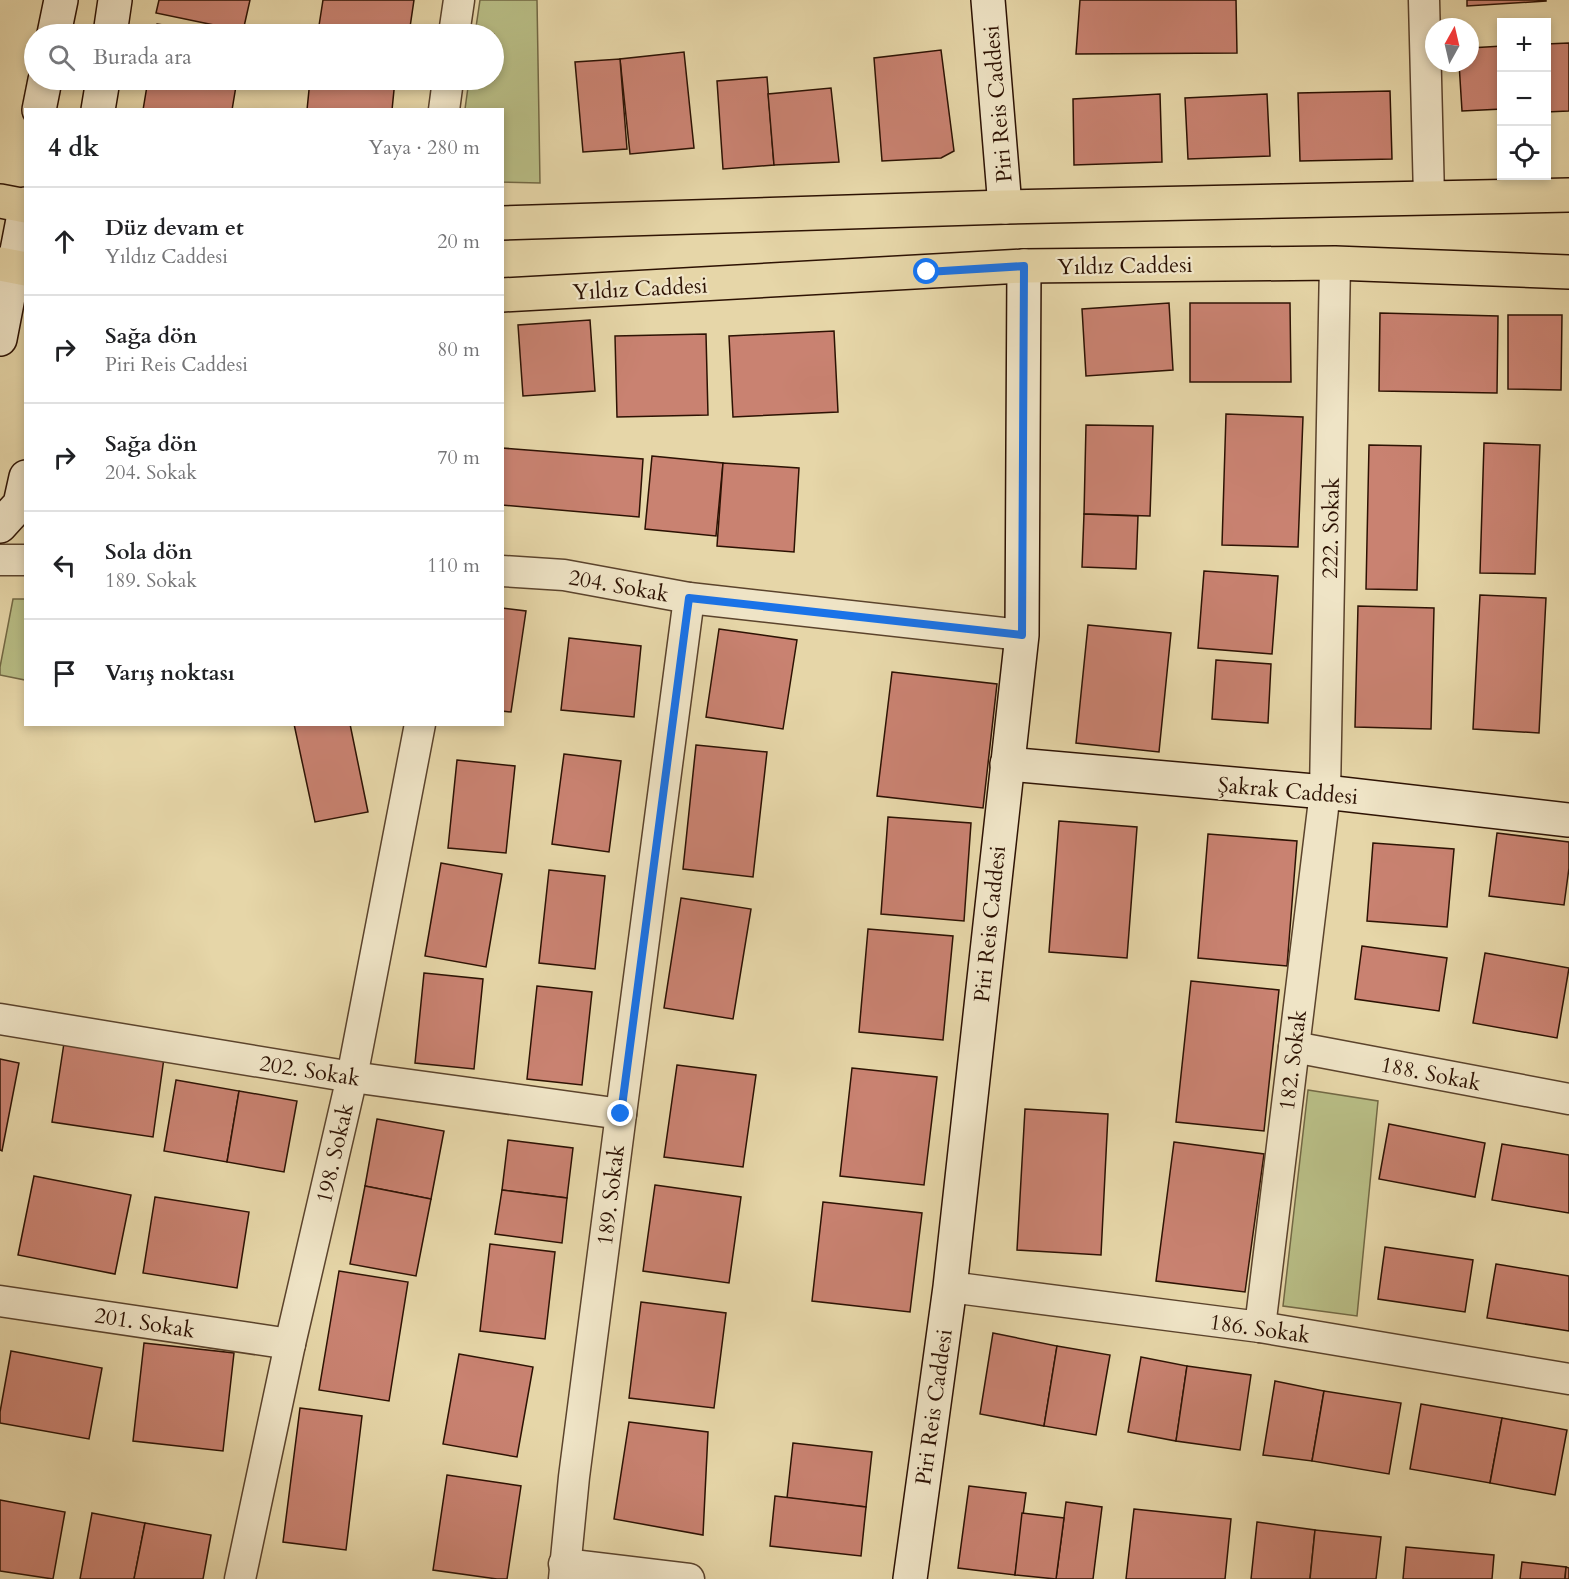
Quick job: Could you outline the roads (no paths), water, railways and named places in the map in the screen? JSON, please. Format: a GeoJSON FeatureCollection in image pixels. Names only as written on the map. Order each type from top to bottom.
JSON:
{"type":"FeatureCollection","features":[{"type":"Feature","properties":{"kind":"main road"},"geometry":{"type":"LineString","coordinates":[[504,223],[1005,207],[1569,195]]}},
{"type":"Feature","properties":{"kind":"main road"},"geometry":{"type":"LineString","coordinates":[[0,201],[24,205]]}},
{"type":"Feature","properties":{"kind":"main road","name":"Yıldız Caddesi"},"geometry":{"type":"LineString","coordinates":[[504,296],[1024,266],[1335,263],[1569,272]]}},
{"type":"Feature","properties":{"kind":"street"},"geometry":{"type":"LineString","coordinates":[[56,24],[61,0]]}},
{"type":"Feature","properties":{"kind":"street"},"geometry":{"type":"LineString","coordinates":[[111,24],[115,0]]}},
{"type":"Feature","properties":{"kind":"street"},"geometry":{"type":"LineString","coordinates":[[455,24],[459,0]]}},
{"type":"Feature","properties":{"kind":"street","name":"Piri Reis Caddesi"},"geometry":{"type":"LineString","coordinates":[[988,0],[1005,207]]}},
{"type":"Feature","properties":{"kind":"street"},"geometry":{"type":"LineString","coordinates":[[1424,0],[1429,197]]}},
{"type":"Feature","properties":{"kind":"street"},"geometry":{"type":"LineString","coordinates":[[39,108],[43,90]]}},
{"type":"Feature","properties":{"kind":"street"},"geometry":{"type":"LineString","coordinates":[[98,108],[101,90]]}},
{"type":"Feature","properties":{"kind":"street"},"geometry":{"type":"LineString","coordinates":[[444,108],[447,90]]}},
{"type":"Feature","properties":{"kind":"street"},"geometry":{"type":"LineString","coordinates":[[0,339],[24,210]]}},
{"type":"Feature","properties":{"kind":"street","name":"222. Sokak"},"geometry":{"type":"LineString","coordinates":[[1325,792],[1335,263]]}},
{"type":"Feature","properties":{"kind":"street","name":"Piri Reis Caddesi"},"geometry":{"type":"LineString","coordinates":[[910,1579],[950,1287],[1022,635],[1024,266]]}},
{"type":"Feature","properties":{"kind":"street"},"geometry":{"type":"LineString","coordinates":[[0,526],[20,504],[24,486]]}},
{"type":"Feature","properties":{"kind":"street"},"geometry":{"type":"LineString","coordinates":[[0,560],[24,560]]}},
{"type":"Feature","properties":{"kind":"street","name":"204. Sokak"},"geometry":{"type":"LineString","coordinates":[[504,571],[564,575],[689,598],[1022,635]]}},
{"type":"Feature","properties":{"kind":"street","name":"189. Sokak"},"geometry":{"type":"LineString","coordinates":[[564,1572],[689,598]]}},
{"type":"Feature","properties":{"kind":"street","name":"198. Sokak"},"geometry":{"type":"LineString","coordinates":[[240,1579],[290,1344],[352,1077],[420,726]]}},
{"type":"Feature","properties":{"kind":"street","name":"Şakrak Caddesi"},"geometry":{"type":"LineString","coordinates":[[1007,764],[1325,792],[1569,820]]}},
{"type":"Feature","properties":{"kind":"street","name":"182. Sokak"},"geometry":{"type":"LineString","coordinates":[[1260,1327],[1325,792]]}},
{"type":"Feature","properties":{"kind":"street","name":"202. Sokak"},"geometry":{"type":"LineString","coordinates":[[0,1019],[352,1077],[621,1114]]}},
{"type":"Feature","properties":{"kind":"street","name":"188. Sokak"},"geometry":{"type":"LineString","coordinates":[[1294,1047],[1569,1100]]}},
{"type":"Feature","properties":{"kind":"street","name":"186. Sokak"},"geometry":{"type":"LineString","coordinates":[[950,1287],[1260,1327],[1569,1379]]}},
{"type":"Feature","properties":{"kind":"street","name":"201. Sokak"},"geometry":{"type":"LineString","coordinates":[[0,1301],[290,1344]]}},
{"type":"Feature","properties":{"kind":"street"},"geometry":{"type":"LineString","coordinates":[[564,1572],[689,1579]]}}]}
